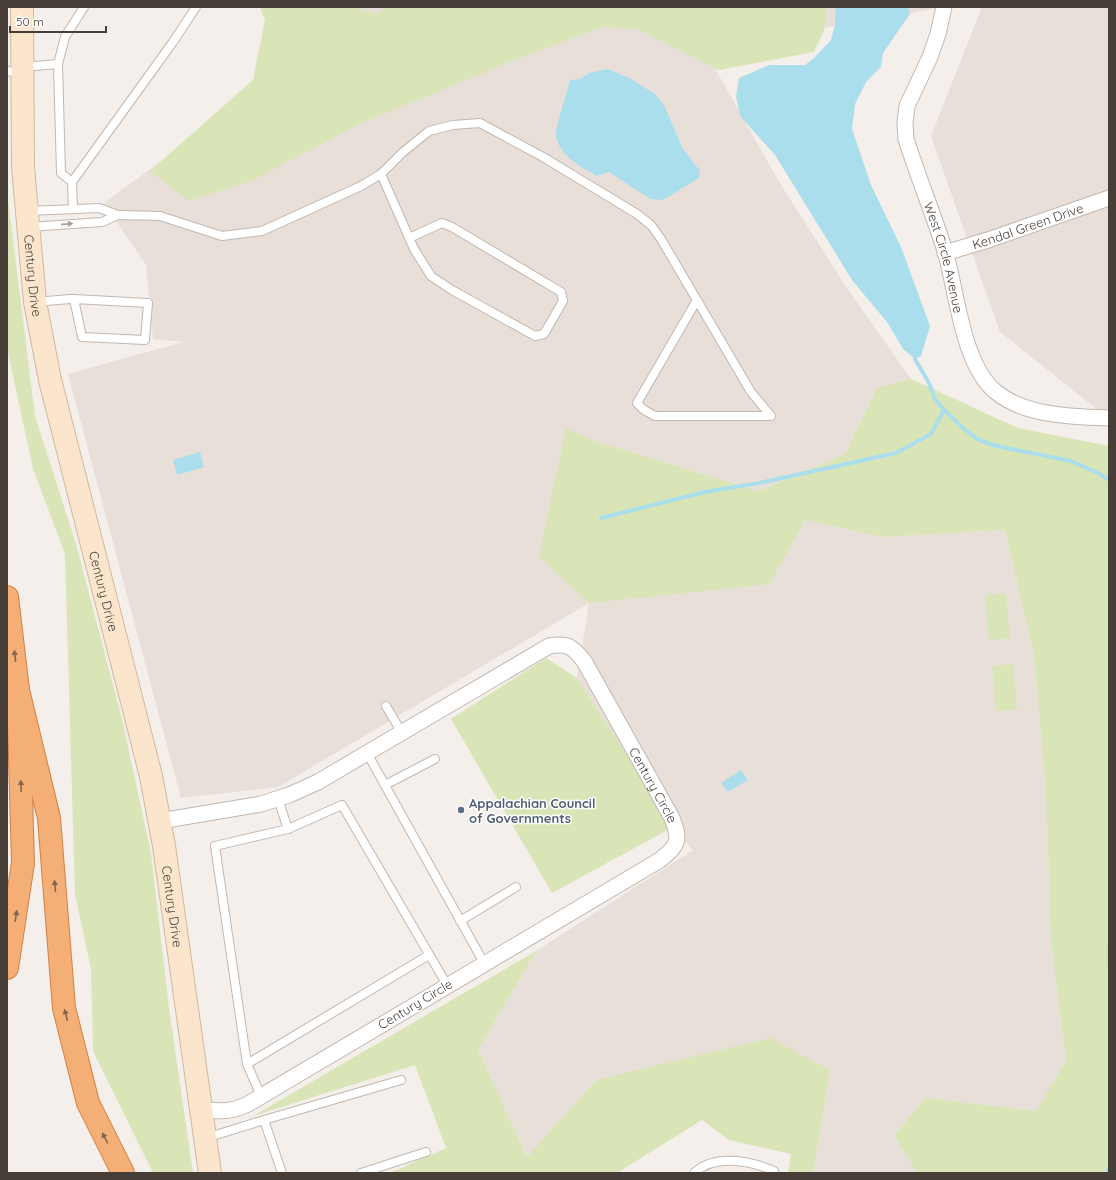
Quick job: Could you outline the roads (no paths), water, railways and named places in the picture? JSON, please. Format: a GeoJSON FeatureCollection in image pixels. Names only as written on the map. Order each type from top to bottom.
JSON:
{"type":"FeatureCollection","features":[{"type":"Feature","properties":{"kind":"highway"},"geometry":{"type":"LineString","coordinates":[[7,597],[18,690],[24,863],[7,968]]}},
{"type":"Feature","properties":{"kind":"highway"},"geometry":{"type":"LineString","coordinates":[[18,690],[49,818],[64,1008],[88,1103],[123,1173]]}},
{"type":"Feature","properties":{"kind":"street","name":"Century Drive"},"geometry":{"type":"LineString","coordinates":[[22,7],[17,70],[23,167],[35,302],[50,380],[151,776],[160,821],[210,1173]]}},
{"type":"Feature","properties":{"kind":"street","name":"West Circle Avenue"},"geometry":{"type":"LineString","coordinates":[[944,7],[938,34],[930,57],[907,106],[905,123],[906,139],[945,253],[969,347],[979,372],[987,384],[1007,400],[1041,411],[1069,416],[1109,418]]}},
{"type":"Feature","properties":{"kind":"street","name":"Kendal Green Drive"},"geometry":{"type":"LineString","coordinates":[[945,253],[988,240],[1109,198]]}},
{"type":"Feature","properties":{"kind":"street","name":"Century Circle"},"geometry":{"type":"LineString","coordinates":[[160,821],[261,804],[278,799],[318,782],[549,646],[561,644],[568,645],[576,651],[584,661],[672,818],[678,832],[678,842],[660,860],[261,1096],[236,1110],[226,1112],[201,1109]]}},
{"type":"Feature","properties":{"kind":"lane"},"geometry":{"type":"LineString","coordinates":[[72,182],[61,173],[58,64],[65,37],[84,7]]}},
{"type":"Feature","properties":{"kind":"lane"},"geometry":{"type":"LineString","coordinates":[[73,209],[72,182],[173,42],[196,7]]}},
{"type":"Feature","properties":{"kind":"lane"},"geometry":{"type":"LineString","coordinates":[[17,70],[58,64]]}},
{"type":"Feature","properties":{"kind":"lane"},"geometry":{"type":"LineString","coordinates":[[28,219],[73,209],[99,208],[118,215],[160,216],[222,236],[262,231],[361,186],[381,174],[402,153],[429,132],[453,125],[480,123],[543,157],[637,214],[651,225],[697,300],[751,392],[771,416],[655,416],[644,410],[638,402],[697,300]]}},
{"type":"Feature","properties":{"kind":"lane"},"geometry":{"type":"LineString","coordinates":[[381,174],[409,238],[414,249],[432,276],[452,290],[535,336],[544,334],[564,301],[561,292],[452,227],[442,223],[409,238]]}},
{"type":"Feature","properties":{"kind":"lane"},"geometry":{"type":"LineString","coordinates":[[28,219],[102,222],[118,215]]}},
{"type":"Feature","properties":{"kind":"lane"},"geometry":{"type":"LineString","coordinates":[[35,302],[74,299],[148,303],[146,340],[82,337],[74,299]]}},
{"type":"Feature","properties":{"kind":"lane"},"geometry":{"type":"LineString","coordinates":[[386,706],[402,732]]}},
{"type":"Feature","properties":{"kind":"lane"},"geometry":{"type":"LineString","coordinates":[[367,753],[484,963]]}},
{"type":"Feature","properties":{"kind":"lane"},"geometry":{"type":"LineString","coordinates":[[385,786],[435,759]]}},
{"type":"Feature","properties":{"kind":"lane"},"geometry":{"type":"LineString","coordinates":[[278,799],[288,829]]}},
{"type":"Feature","properties":{"kind":"lane"},"geometry":{"type":"LineString","coordinates":[[261,1096],[246,1064],[215,846],[288,829],[342,805],[447,985]]}},
{"type":"Feature","properties":{"kind":"lane"},"geometry":{"type":"LineString","coordinates":[[460,921],[516,887]]}},
{"type":"Feature","properties":{"kind":"lane"},"geometry":{"type":"LineString","coordinates":[[246,1064],[429,955]]}},
{"type":"Feature","properties":{"kind":"lane"},"geometry":{"type":"LineString","coordinates":[[205,1138],[401,1080]]}},
{"type":"Feature","properties":{"kind":"lane"},"geometry":{"type":"LineString","coordinates":[[264,1120],[282,1173]]}},
{"type":"Feature","properties":{"kind":"lane"},"geometry":{"type":"LineString","coordinates":[[366,1172],[426,1152]]}},
{"type":"Feature","properties":{"kind":"lane"},"geometry":{"type":"LineString","coordinates":[[694,1173],[720,1160],[761,1165],[774,1171],[774,1173]]}},
{"type":"Feature","properties":{"kind":"water"},"geometry":{"type":"Polygon","coordinates":[[[836,7],[908,7],[910,14],[883,53],[881,67],[866,82],[855,104],[852,129],[871,185],[901,247],[930,326],[921,356],[915,359],[903,349],[887,322],[852,280],[775,155],[740,116],[736,96],[739,78],[769,65],[805,65],[831,40],[835,24],[836,7]]]}},
{"type":"Feature","properties":{"kind":"water"},"geometry":{"type":"Polygon","coordinates":[[[608,69],[629,78],[655,94],[664,105],[683,149],[700,171],[699,178],[663,200],[650,199],[609,172],[597,176],[584,169],[566,155],[558,142],[556,131],[570,80],[580,79],[589,73],[608,69]]]}},
{"type":"Feature","properties":{"kind":"water"},"geometry":{"type":"Polygon","coordinates":[[[200,452],[204,467],[177,475],[173,460],[200,452]]]}},
{"type":"Feature","properties":{"kind":"water"},"geometry":{"type":"Polygon","coordinates":[[[741,770],[748,780],[728,792],[721,783],[741,770]]]}},
{"type":"Feature","properties":{"kind":"waterway"},"geometry":{"type":"LineString","coordinates":[[915,359],[929,383],[935,399],[964,429],[979,440],[996,446],[1071,461],[1100,474],[1109,480]]}},
{"type":"Feature","properties":{"kind":"waterway"},"geometry":{"type":"LineString","coordinates":[[601,518],[705,492],[759,483],[896,453],[931,434],[944,410]]}},
{"type":"Feature","properties":{"kind":"waterway"},"geometry":{"type":"LineString","coordinates":[[1109,945],[1109,963]]}},
{"type":"Feature","properties":{"kind":"waterway"},"geometry":{"type":"LineString","coordinates":[[1107,1173],[1109,1169]]}},
{"type":"Feature","properties":{"kind":"place","name":"Appalachian Council of Governments"},"geometry":{"type":"Point","coordinates":[461,810]}}]}
